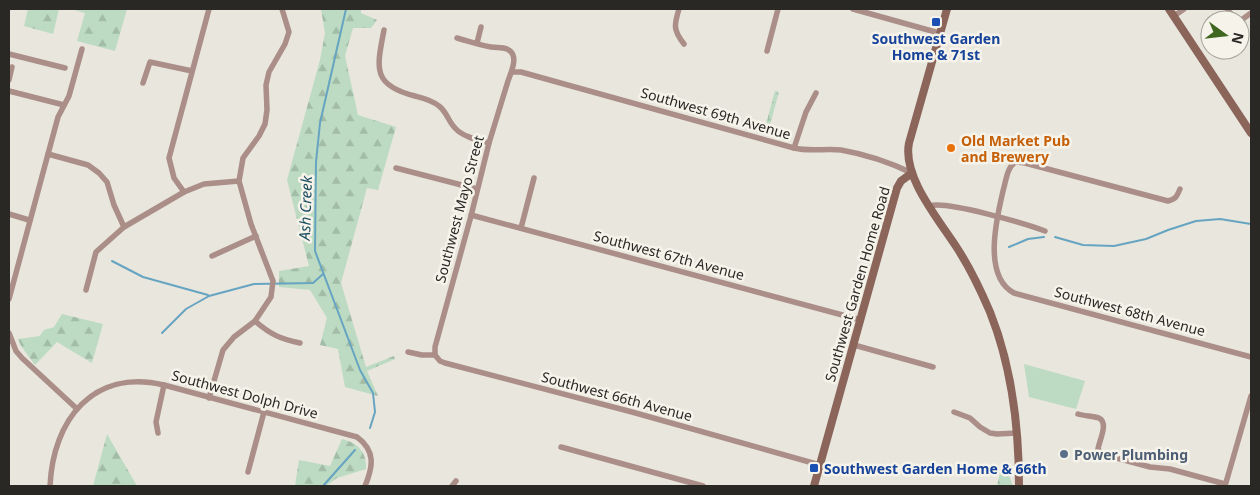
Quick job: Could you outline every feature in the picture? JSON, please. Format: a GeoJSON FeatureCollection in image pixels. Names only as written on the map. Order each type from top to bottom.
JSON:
{"type":"FeatureCollection","features":[{"type":"Feature","properties":{"kind":"main road"},"geometry":{"type":"LineString","coordinates":[[947,9],[909,143],[908,160],[912,173],[930,206],[966,263],[990,313],[1009,374],[1017,433],[1019,486]]}},
{"type":"Feature","properties":{"kind":"main road"},"geometry":{"type":"LineString","coordinates":[[1172,12],[1251,133]]}},
{"type":"Feature","properties":{"kind":"main road","name":"Southwest Garden Home Road"},"geometry":{"type":"LineString","coordinates":[[814,486],[897,188],[901,180],[912,173]]}},
{"type":"Feature","properties":{"kind":"street"},"geometry":{"type":"LineString","coordinates":[[184,192],[174,178],[169,158],[209,9]]}},
{"type":"Feature","properties":{"kind":"street"},"geometry":{"type":"LineString","coordinates":[[209,398],[223,350],[234,337],[255,321],[271,297],[274,281],[256,236],[239,182],[243,158],[265,124],[267,110],[266,85],[269,72],[285,44],[289,32],[282,9]]}},
{"type":"Feature","properties":{"kind":"street"},"geometry":{"type":"LineString","coordinates":[[679,9],[675,31],[684,44]]}},
{"type":"Feature","properties":{"kind":"street"},"geometry":{"type":"LineString","coordinates":[[767,51],[778,9]]}},
{"type":"Feature","properties":{"kind":"street"},"geometry":{"type":"LineString","coordinates":[[853,9],[939,33]]}},
{"type":"Feature","properties":{"kind":"street"},"geometry":{"type":"LineString","coordinates":[[1172,12],[1184,9]]}},
{"type":"Feature","properties":{"kind":"street"},"geometry":{"type":"LineString","coordinates":[[477,43],[481,27]]}},
{"type":"Feature","properties":{"kind":"street"},"geometry":{"type":"LineString","coordinates":[[384,30],[378,62],[382,78],[390,87],[404,94],[431,100],[440,106],[454,127],[462,133],[489,143]]}},
{"type":"Feature","properties":{"kind":"street"},"geometry":{"type":"LineString","coordinates":[[457,38],[509,50],[514,58],[513,72]]}},
{"type":"Feature","properties":{"kind":"street"},"geometry":{"type":"LineString","coordinates":[[9,299],[58,117],[68,96],[82,49]]}},
{"type":"Feature","properties":{"kind":"street"},"geometry":{"type":"LineString","coordinates":[[9,54],[65,68]]}},
{"type":"Feature","properties":{"kind":"street"},"geometry":{"type":"LineString","coordinates":[[143,83],[150,62],[192,72]]}},
{"type":"Feature","properties":{"kind":"street"},"geometry":{"type":"LineString","coordinates":[[9,80],[12,67]]}},
{"type":"Feature","properties":{"kind":"street","name":"Southwest Mayo Street"},"geometry":{"type":"LineString","coordinates":[[435,355],[436,343],[489,143],[508,81],[513,72]]}},
{"type":"Feature","properties":{"kind":"street","name":"Southwest 69th Avenue"},"geometry":{"type":"LineString","coordinates":[[513,72],[521,72],[608,95],[794,148],[809,151],[842,151],[896,165],[912,173]]}},
{"type":"Feature","properties":{"kind":"street"},"geometry":{"type":"LineString","coordinates":[[9,91],[64,105]]}},
{"type":"Feature","properties":{"kind":"street"},"geometry":{"type":"LineString","coordinates":[[794,148],[806,112],[816,94]]}},
{"type":"Feature","properties":{"kind":"street"},"geometry":{"type":"LineString","coordinates":[[48,154],[88,165],[99,173],[107,182],[114,205],[124,227]]}},
{"type":"Feature","properties":{"kind":"street"},"geometry":{"type":"LineString","coordinates":[[997,218],[1008,171],[1015,162],[1025,163],[1168,201],[1173,200],[1177,196],[1180,189]]}},
{"type":"Feature","properties":{"kind":"street"},"geometry":{"type":"LineString","coordinates":[[396,168],[477,189]]}},
{"type":"Feature","properties":{"kind":"street"},"geometry":{"type":"LineString","coordinates":[[521,228],[534,178]]}},
{"type":"Feature","properties":{"kind":"street"},"geometry":{"type":"LineString","coordinates":[[86,290],[96,252],[124,227],[184,192],[204,184],[239,182]]}},
{"type":"Feature","properties":{"kind":"street"},"geometry":{"type":"LineString","coordinates":[[930,206],[944,204],[1045,231]]}},
{"type":"Feature","properties":{"kind":"street"},"geometry":{"type":"LineString","coordinates":[[9,214],[29,220]]}},
{"type":"Feature","properties":{"kind":"street","name":"Southwest 67th Avenue"},"geometry":{"type":"LineString","coordinates":[[471,215],[860,320]]}},
{"type":"Feature","properties":{"kind":"street","name":"Southwest 68th Avenue"},"geometry":{"type":"LineString","coordinates":[[997,218],[995,226],[995,256],[1004,286],[1010,290],[1251,357]]}},
{"type":"Feature","properties":{"kind":"street"},"geometry":{"type":"LineString","coordinates":[[212,256],[256,236]]}},
{"type":"Feature","properties":{"kind":"street"},"geometry":{"type":"LineString","coordinates":[[255,321],[268,333],[284,340],[300,343]]}},
{"type":"Feature","properties":{"kind":"street"},"geometry":{"type":"LineString","coordinates":[[9,333],[16,351],[22,358],[76,408],[62,430],[56,448],[50,486]]}},
{"type":"Feature","properties":{"kind":"street"},"geometry":{"type":"LineString","coordinates":[[854,345],[933,367]]}},
{"type":"Feature","properties":{"kind":"street","name":"Southwest 66th Avenue"},"geometry":{"type":"LineString","coordinates":[[408,352],[435,355],[440,361],[446,363],[632,412],[820,465]]}},
{"type":"Feature","properties":{"kind":"street","name":"Southwest Dolph Drive"},"geometry":{"type":"LineString","coordinates":[[76,408],[93,395],[116,384],[144,382],[164,385],[344,433],[357,437],[368,449],[372,468],[364,486]]}},
{"type":"Feature","properties":{"kind":"street"},"geometry":{"type":"LineString","coordinates":[[158,433],[156,422],[164,385]]}},
{"type":"Feature","properties":{"kind":"street"},"geometry":{"type":"LineString","coordinates":[[1078,414],[1099,418],[1103,422],[1104,428],[1098,450],[1102,454],[1225,485],[1251,396]]}},
{"type":"Feature","properties":{"kind":"street"},"geometry":{"type":"LineString","coordinates":[[248,472],[264,412]]}},
{"type":"Feature","properties":{"kind":"street"},"geometry":{"type":"LineString","coordinates":[[954,412],[970,418],[990,433],[1017,433]]}},
{"type":"Feature","properties":{"kind":"street"},"geometry":{"type":"LineString","coordinates":[[1244,423],[1251,425]]}},
{"type":"Feature","properties":{"kind":"street"},"geometry":{"type":"LineString","coordinates":[[561,448],[703,486]]}},
{"type":"Feature","properties":{"kind":"green space"},"geometry":{"type":"Polygon","coordinates":[[[28,9],[59,9],[53,34],[24,26],[28,9]]]}},
{"type":"Feature","properties":{"kind":"green space"},"geometry":{"type":"Polygon","coordinates":[[[71,9],[127,9],[115,51],[77,41],[85,13],[71,9]]]}},
{"type":"Feature","properties":{"kind":"green space"},"geometry":{"type":"Polygon","coordinates":[[[321,9],[361,9],[361,13],[377,20],[371,28],[353,28],[345,56],[358,115],[396,127],[378,190],[367,188],[341,283],[366,367],[394,356],[395,359],[367,371],[378,396],[345,387],[338,349],[320,345],[327,318],[310,290],[279,287],[279,271],[309,266],[287,180],[320,60],[325,33],[321,9]]]}},
{"type":"Feature","properties":{"kind":"green space"},"geometry":{"type":"Polygon","coordinates":[[[775,91],[779,92],[768,132],[764,131],[775,91]]]}},
{"type":"Feature","properties":{"kind":"green space"},"geometry":{"type":"Polygon","coordinates":[[[62,314],[103,324],[92,363],[57,342],[35,365],[18,339],[40,336],[44,330],[54,327],[62,314]]]}},
{"type":"Feature","properties":{"kind":"green space"},"geometry":{"type":"Polygon","coordinates":[[[1024,364],[1085,381],[1076,409],[1029,397],[1024,364]]]}},
{"type":"Feature","properties":{"kind":"green space"},"geometry":{"type":"Polygon","coordinates":[[[107,434],[137,486],[93,486],[107,434]]]}},
{"type":"Feature","properties":{"kind":"green space"},"geometry":{"type":"Polygon","coordinates":[[[342,439],[353,443],[360,449],[365,458],[366,469],[337,478],[326,486],[295,486],[299,460],[330,466],[342,439]]]}},
{"type":"Feature","properties":{"kind":"green space"},"geometry":{"type":"Polygon","coordinates":[[[1000,473],[1009,475],[1013,486],[997,486],[1000,473]]]}},
{"type":"Feature","properties":{"kind":"waterway","name":"Ash Creek"},"geometry":{"type":"LineString","coordinates":[[346,9],[320,123],[316,162],[315,251],[360,370],[373,393],[375,412],[370,428]]}},
{"type":"Feature","properties":{"kind":"waterway"},"geometry":{"type":"LineString","coordinates":[[1055,237],[1083,245],[1114,246],[1146,239],[1196,221],[1220,219],[1251,224]]}},
{"type":"Feature","properties":{"kind":"waterway"},"geometry":{"type":"LineString","coordinates":[[1009,247],[1028,239],[1044,237]]}},
{"type":"Feature","properties":{"kind":"waterway"},"geometry":{"type":"LineString","coordinates":[[112,261],[143,277],[208,295]]}},
{"type":"Feature","properties":{"kind":"waterway"},"geometry":{"type":"LineString","coordinates":[[162,333],[186,309],[209,296],[254,284],[313,283],[323,274]]}},
{"type":"Feature","properties":{"kind":"waterway","name":"Ash Creek"},"geometry":{"type":"LineString","coordinates":[[323,486],[355,450]]}},
{"type":"Feature","properties":{"kind":"place","name":"Southwest Garden Home & 71st"},"geometry":{"type":"Point","coordinates":[936,22]}},
{"type":"Feature","properties":{"kind":"place","name":"Old Market Pub and Brewery"},"geometry":{"type":"Point","coordinates":[951,148]}},
{"type":"Feature","properties":{"kind":"place","name":"Power Plumbing"},"geometry":{"type":"Point","coordinates":[1064,454]}},
{"type":"Feature","properties":{"kind":"place","name":"Southwest Garden Home & 66th"},"geometry":{"type":"Point","coordinates":[814,468]}}]}
